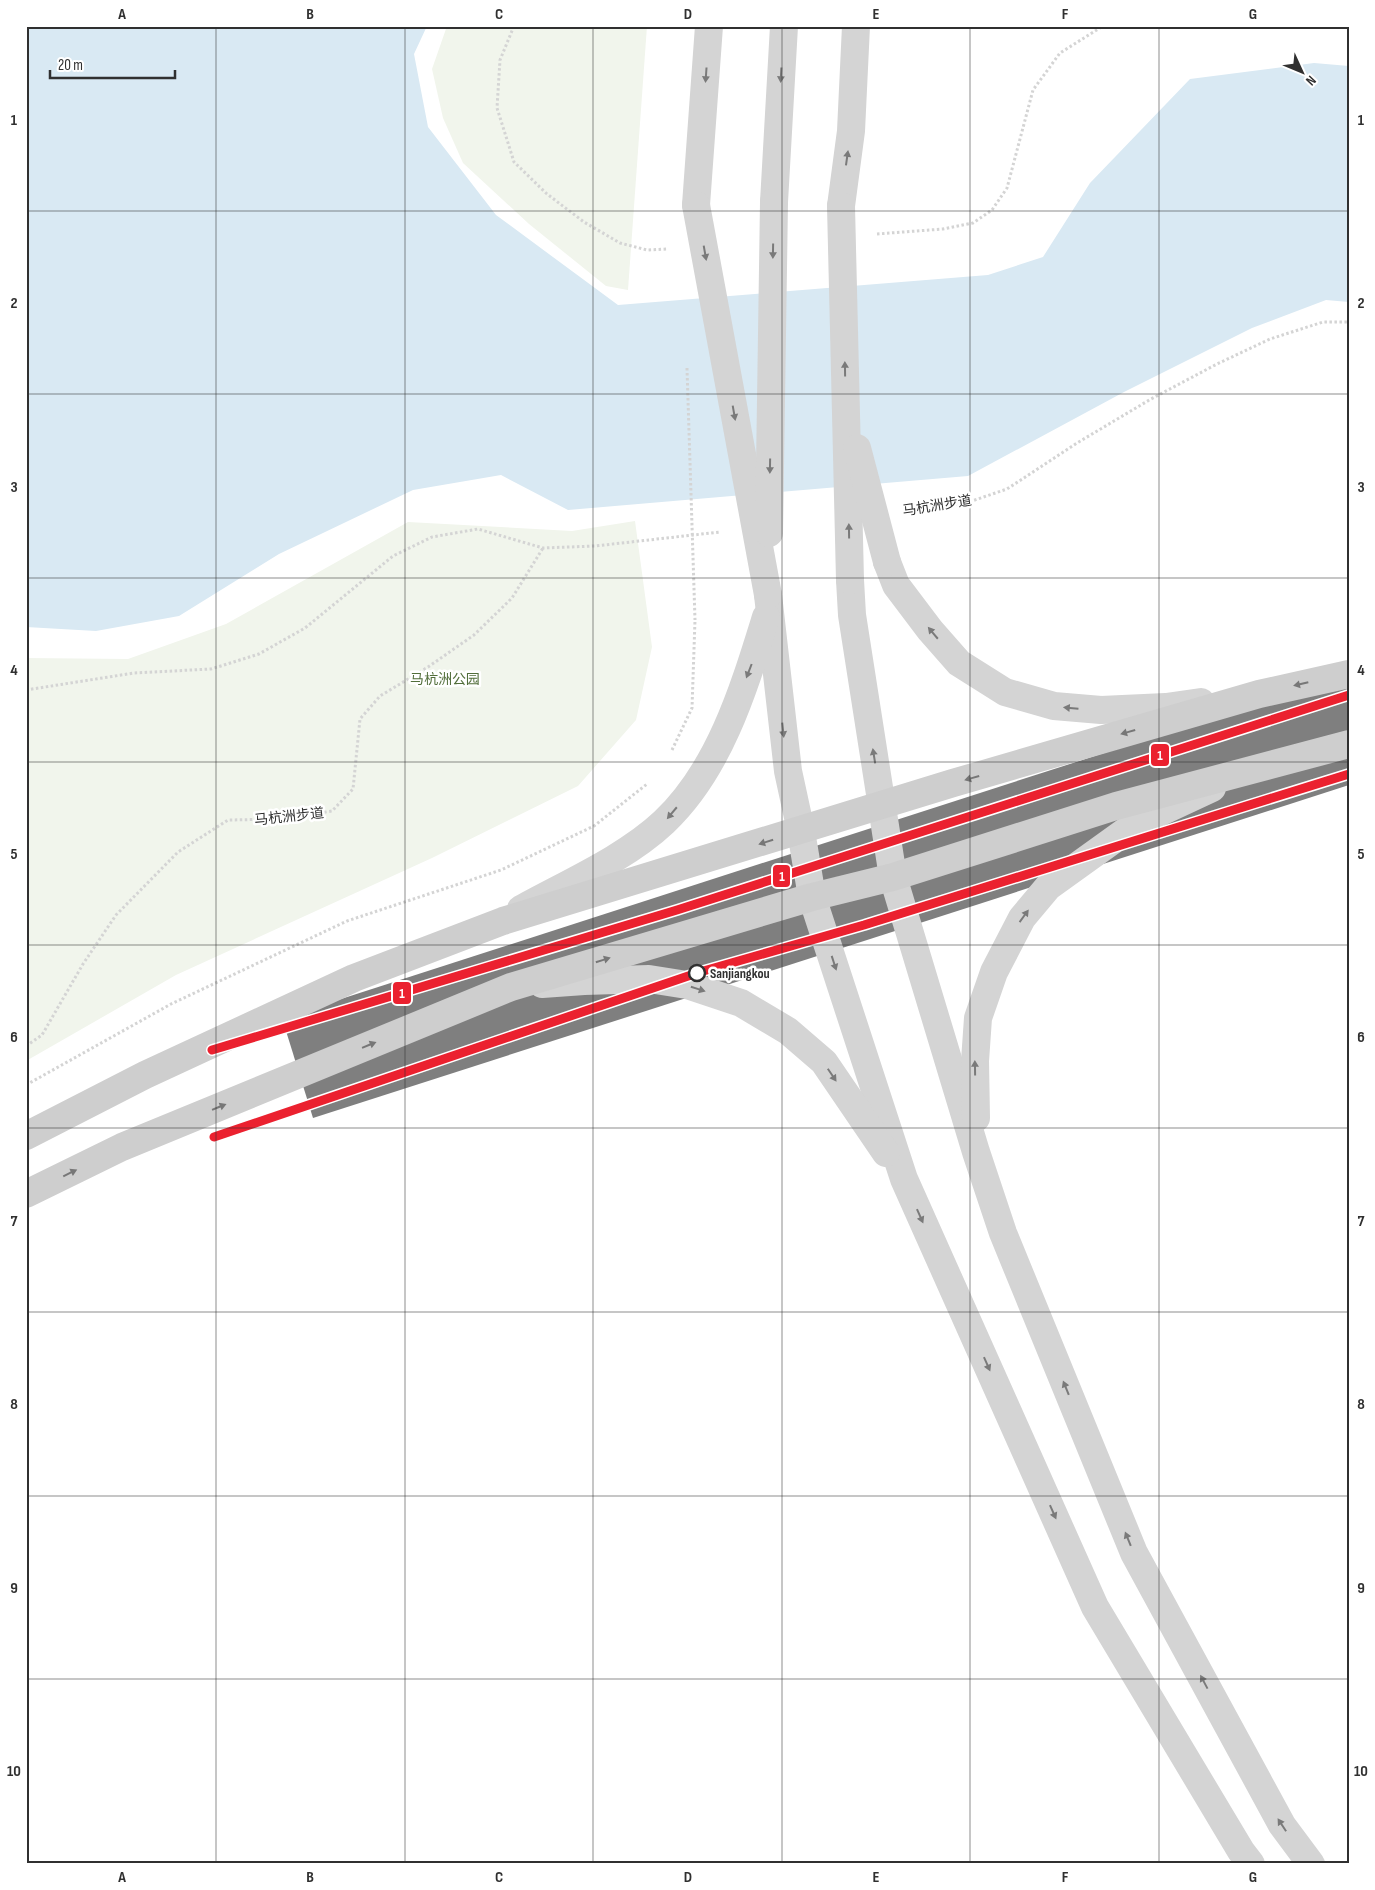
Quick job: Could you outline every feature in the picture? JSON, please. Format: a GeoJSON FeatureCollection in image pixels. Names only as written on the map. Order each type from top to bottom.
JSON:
{"type":"FeatureCollection","features":[{"type":"Feature","properties":{"kind":"main road"},"geometry":{"type":"LineString","coordinates":[[26,1136],[145,1075],[354,978],[496,924],[882,805],[1259,694],[1349,674]]}},
{"type":"Feature","properties":{"kind":"main road"},"geometry":{"type":"LineString","coordinates":[[26,1194],[122,1147],[511,987],[812,897],[893,877],[1116,806],[1349,744]]}},
{"type":"Feature","properties":{"kind":"street"},"geometry":{"type":"LineString","coordinates":[[709,26],[696,205],[768,601],[788,771],[802,831],[812,897],[904,1179],[1095,1607],[1241,1851],[1251,1864]]}},
{"type":"Feature","properties":{"kind":"street"},"geometry":{"type":"LineString","coordinates":[[496,924],[623,853],[664,822],[697,782],[723,735],[752,664],[768,601],[774,202],[784,26]]}},
{"type":"Feature","properties":{"kind":"street"},"geometry":{"type":"LineString","coordinates":[[856,26],[851,130],[841,206],[850,580],[852,615],[893,877],[976,1152],[1003,1233],[1134,1553],[1282,1826],[1311,1864]]}},
{"type":"Feature","properties":{"kind":"street"},"geometry":{"type":"LineString","coordinates":[[846,404],[888,562],[896,585],[930,630],[959,663],[1005,692],[1054,706],[1101,710],[1166,707],[1259,694]]}},
{"type":"Feature","properties":{"kind":"street"},"geometry":{"type":"LineString","coordinates":[[976,1152],[975,1061],[978,1018],[994,972],[1022,918],[1048,887],[1137,823],[1243,773]]}},
{"type":"Feature","properties":{"kind":"street"},"geometry":{"type":"LineString","coordinates":[[511,987],[584,981],[649,979],[687,985],[742,1003],[788,1031],[824,1062],[904,1179]]}},
{"type":"Feature","properties":{"kind":"path","name":"马杭洲步道"},"geometry":{"type":"LineString","coordinates":[[908,510],[966,503],[1007,489],[1085,438],[1151,399],[1217,364],[1278,336],[1322,322],[1349,322]]}},
{"type":"Feature","properties":{"kind":"path"},"geometry":{"type":"LineString","coordinates":[[671,752],[692,708],[695,620],[687,363]]}},
{"type":"Feature","properties":{"kind":"path"},"geometry":{"type":"LineString","coordinates":[[26,690],[134,673],[211,669],[259,654],[305,628],[393,556],[432,537],[478,529],[544,548],[596,546],[724,531]]}},
{"type":"Feature","properties":{"kind":"path","name":"马杭洲步道"},"geometry":{"type":"LineString","coordinates":[[26,1046],[42,1035],[83,964],[116,914],[178,852],[228,820],[283,819],[332,811],[353,789],[360,719],[380,696],[474,635],[512,598],[544,548]]}},
{"type":"Feature","properties":{"kind":"path"},"geometry":{"type":"LineString","coordinates":[[26,1085],[172,1004],[347,921],[501,870],[594,826],[653,780]]}},
{"type":"Feature","properties":{"kind":"green space"},"geometry":{"type":"Polygon","coordinates":[[[447,26],[647,26],[628,290],[606,286],[529,224],[463,163],[443,118],[432,69],[447,26]]]}},
{"type":"Feature","properties":{"kind":"green space","name":"马杭洲公园"},"geometry":{"type":"Polygon","coordinates":[[[635,521],[652,647],[636,720],[578,786],[432,858],[176,975],[26,1061],[26,658],[128,659],[226,624],[408,522],[572,531],[635,521]]]}},
{"type":"Feature","properties":{"kind":"shaded area"},"geometry":{"type":"Polygon","coordinates":[[[26,26],[427,26],[414,54],[428,127],[496,215],[618,305],[988,275],[1043,257],[1090,183],[1190,79],[1314,63],[1349,66],[1349,302],[1326,300],[1252,328],[1124,392],[968,476],[568,510],[501,475],[413,490],[279,554],[179,616],[96,631],[26,627],[26,26]]]}},
{"type":"Feature","properties":{"kind":"building"},"geometry":{"type":"Polygon","coordinates":[[[1349,674],[1349,785],[313,1118],[282,1018],[1349,674]]]}},
{"type":"Feature","properties":{"kind":"transit line","name":"1"},"geometry":{"type":"LineString","coordinates":[[212,1050],[677,910],[1349,695]]}},
{"type":"Feature","properties":{"kind":"transit line","name":"1"},"geometry":{"type":"LineString","coordinates":[[214,1137],[700,972],[864,925],[1349,774]]}},
{"type":"Feature","properties":{"kind":"place","name":"Sanjiangkou"},"geometry":{"type":"Point","coordinates":[697,973]}}]}
